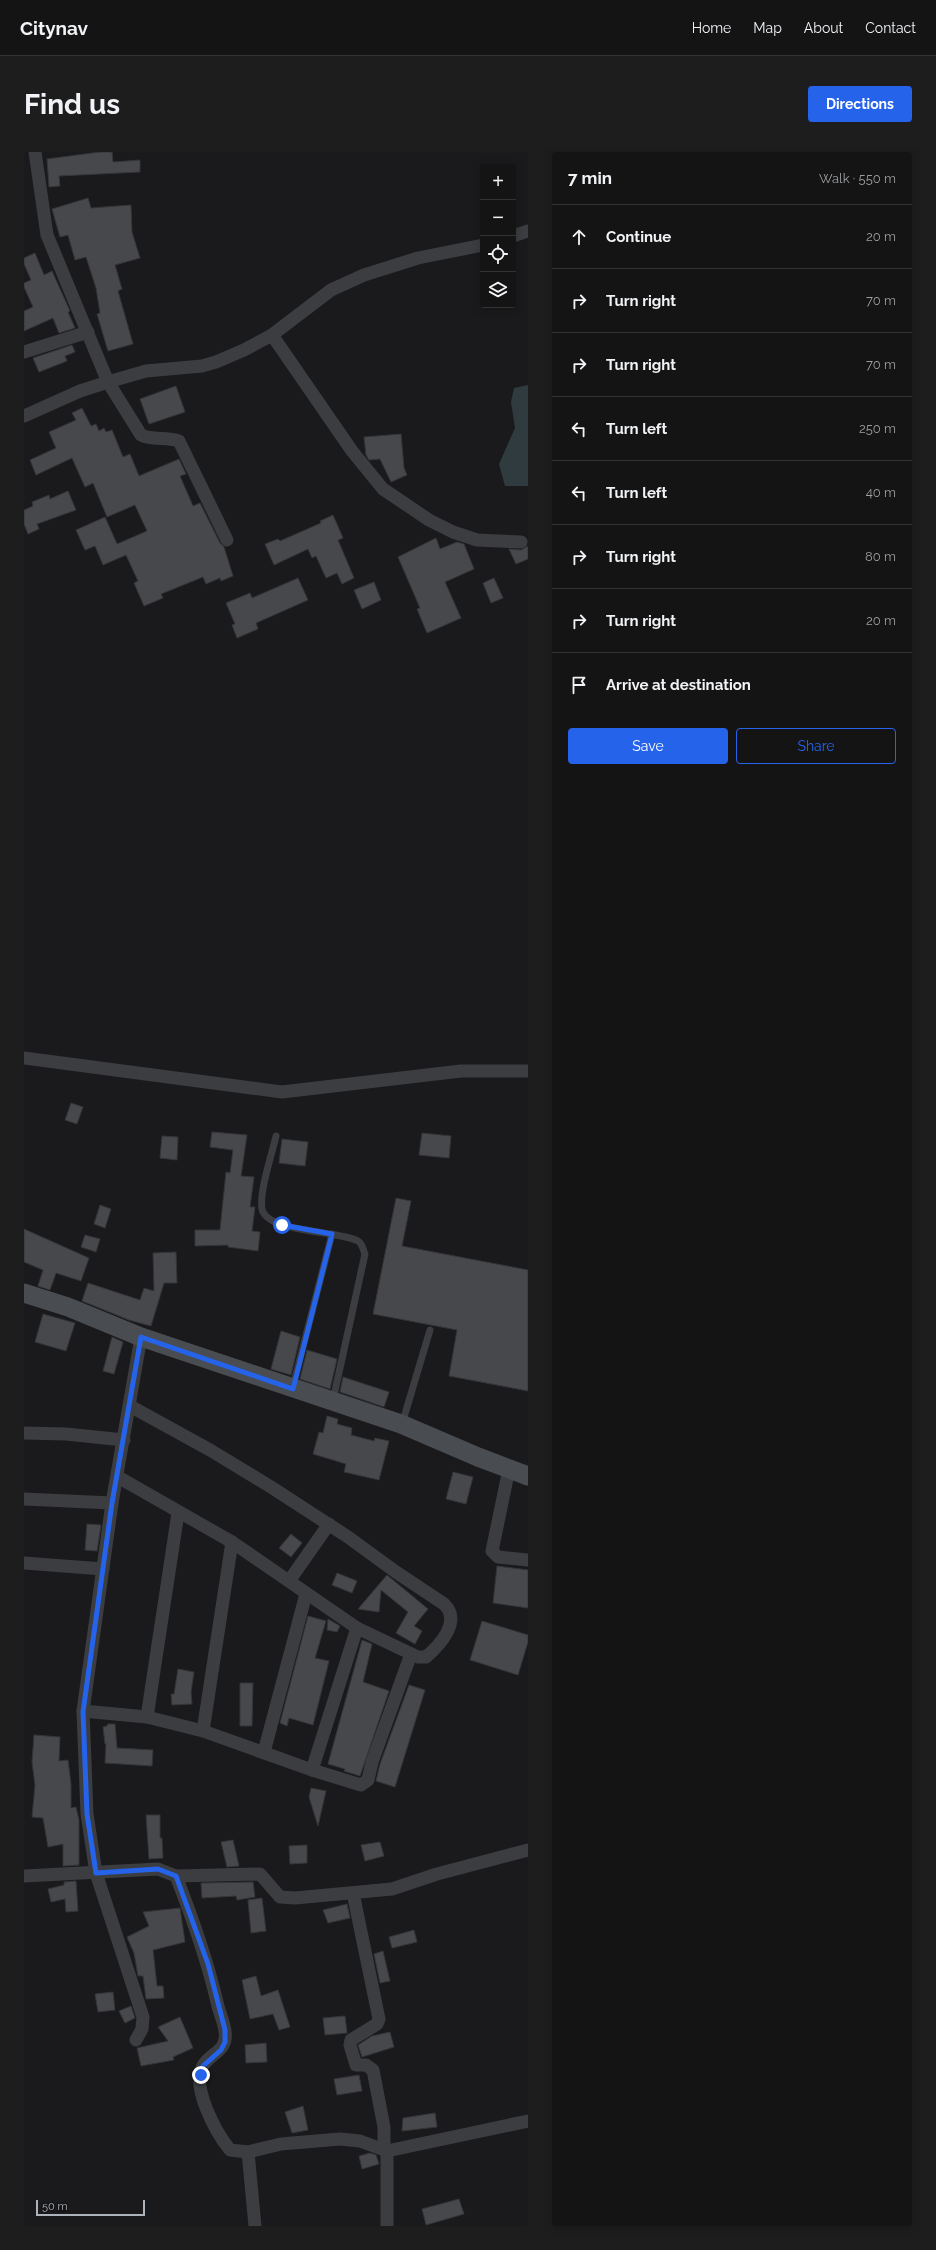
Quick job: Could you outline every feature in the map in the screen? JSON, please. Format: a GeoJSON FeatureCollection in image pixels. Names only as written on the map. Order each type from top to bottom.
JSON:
{"type":"FeatureCollection","features":[{"type":"Feature","properties":{"kind":"street"},"geometry":{"type":"LineString","coordinates":[[35,152],[47,235],[108,382],[141,435],[145,437],[172,438],[179,441],[227,540]]}},
{"type":"Feature","properties":{"kind":"street"},"geometry":{"type":"LineString","coordinates":[[516,235],[528,231]]}},
{"type":"Feature","properties":{"kind":"street"},"geometry":{"type":"LineString","coordinates":[[24,416],[80,391],[146,371],[202,366],[216,362],[244,350],[272,335],[331,290],[364,275],[418,258],[480,246]]}},
{"type":"Feature","properties":{"kind":"street"},"geometry":{"type":"LineString","coordinates":[[24,352],[88,332]]}},
{"type":"Feature","properties":{"kind":"street"},"geometry":{"type":"LineString","coordinates":[[272,335],[352,451],[383,489],[429,520],[453,532],[477,540],[521,542]]}},
{"type":"Feature","properties":{"kind":"street"},"geometry":{"type":"LineString","coordinates":[[24,1058],[282,1092],[461,1071],[528,1071]]}},
{"type":"Feature","properties":{"kind":"street"},"geometry":{"type":"LineString","coordinates":[[24,1293],[68,1307],[141,1337],[401,1424],[528,1476]]}},
{"type":"Feature","properties":{"kind":"street"},"geometry":{"type":"LineString","coordinates":[[136,2040],[142,2029],[143,2017],[96,1873],[87,1814],[83,1712],[112,1503],[118,1477],[141,1337]]}},
{"type":"Feature","properties":{"kind":"street"},"geometry":{"type":"LineString","coordinates":[[118,1477],[178,1513],[232,1542],[357,1628],[411,1654],[424,1658],[432,1652],[450,1627],[452,1620],[450,1610],[439,1600],[329,1524],[210,1450],[130,1406]]}},
{"type":"Feature","properties":{"kind":"street"},"geometry":{"type":"LineString","coordinates":[[24,1433],[66,1434],[124,1440]]}},
{"type":"Feature","properties":{"kind":"street"},"geometry":{"type":"LineString","coordinates":[[509,1469],[492,1551],[498,1557],[528,1560]]}},
{"type":"Feature","properties":{"kind":"street"},"geometry":{"type":"LineString","coordinates":[[24,1499],[112,1503]]}},
{"type":"Feature","properties":{"kind":"street"},"geometry":{"type":"LineString","coordinates":[[147,1717],[178,1513]]}},
{"type":"Feature","properties":{"kind":"street"},"geometry":{"type":"LineString","coordinates":[[289,1581],[329,1524]]}},
{"type":"Feature","properties":{"kind":"street"},"geometry":{"type":"LineString","coordinates":[[203,1731],[232,1542]]}},
{"type":"Feature","properties":{"kind":"street"},"geometry":{"type":"LineString","coordinates":[[24,1563],[103,1569]]}},
{"type":"Feature","properties":{"kind":"street"},"geometry":{"type":"LineString","coordinates":[[264,1752],[306,1594]]}},
{"type":"Feature","properties":{"kind":"street"},"geometry":{"type":"LineString","coordinates":[[312,1770],[357,1628]]}},
{"type":"Feature","properties":{"kind":"street"},"geometry":{"type":"LineString","coordinates":[[83,1712],[147,1717],[203,1731],[358,1785],[366,1782],[411,1654]]}},
{"type":"Feature","properties":{"kind":"street"},"geometry":{"type":"LineString","coordinates":[[24,1876],[158,1869],[176,1876],[260,1874],[280,1897],[294,1898],[392,1889],[451,1870],[528,1850]]}},
{"type":"Feature","properties":{"kind":"street"},"geometry":{"type":"LineString","coordinates":[[176,1876],[208,1964],[225,2030],[225,2042],[221,2050],[203,2066],[202,2086],[206,2110],[214,2128],[230,2150],[248,2152],[281,2144],[340,2139],[360,2141],[385,2150],[528,2121]]}},
{"type":"Feature","properties":{"kind":"street"},"geometry":{"type":"LineString","coordinates":[[353,1893],[379,2019],[377,2024],[351,2040],[350,2045],[356,2064],[366,2065],[373,2070],[384,2127],[387,2226]]}},
{"type":"Feature","properties":{"kind":"street"},"geometry":{"type":"LineString","coordinates":[[248,2152],[255,2226]]}},
{"type":"Feature","properties":{"kind":"lane"},"geometry":{"type":"LineString","coordinates":[[276,1136],[262,1196],[262,1209],[266,1216],[282,1225],[332,1234],[358,1241],[362,1245],[365,1254],[333,1402]]}},
{"type":"Feature","properties":{"kind":"lane"},"geometry":{"type":"LineString","coordinates":[[293,1389],[332,1234]]}},
{"type":"Feature","properties":{"kind":"lane"},"geometry":{"type":"LineString","coordinates":[[401,1424],[430,1330]]}},
{"type":"Feature","properties":{"kind":"shaded area"},"geometry":{"type":"Polygon","coordinates":[[[528,385],[528,486],[505,486],[499,464],[515,428],[511,402],[514,388],[528,385]]]}},
{"type":"Feature","properties":{"kind":"building"},"geometry":{"type":"Polygon","coordinates":[[[100,152],[112,152],[113,162],[140,160],[140,172],[59,176],[60,186],[49,187],[47,159],[100,152]]]}},
{"type":"Feature","properties":{"kind":"building"},"geometry":{"type":"Polygon","coordinates":[[[88,198],[91,208],[131,205],[132,232],[140,258],[115,265],[122,289],[118,291],[133,344],[108,351],[97,314],[100,313],[96,288],[86,257],[75,260],[68,235],[60,237],[52,209],[88,198]]]}},
{"type":"Feature","properties":{"kind":"building"},"geometry":{"type":"Polygon","coordinates":[[[35,253],[44,275],[52,271],[70,311],[68,312],[75,328],[59,333],[53,318],[24,331],[24,311],[33,307],[24,287],[24,283],[31,280],[24,264],[24,258],[35,253]]]}},
{"type":"Feature","properties":{"kind":"building"},"geometry":{"type":"Polygon","coordinates":[[[72,345],[75,352],[65,356],[67,361],[39,372],[33,358],[72,345]]]}},
{"type":"Feature","properties":{"kind":"building"},"geometry":{"type":"Polygon","coordinates":[[[176,386],[185,412],[149,424],[140,399],[176,386]]]}},
{"type":"Feature","properties":{"kind":"building"},"geometry":{"type":"Polygon","coordinates":[[[82,408],[91,426],[96,424],[99,431],[104,428],[106,432],[112,430],[123,457],[130,454],[139,476],[179,459],[186,474],[180,476],[193,506],[200,503],[220,543],[224,547],[233,576],[221,581],[220,578],[206,584],[203,577],[161,594],[163,598],[144,606],[134,583],[138,581],[126,555],[103,565],[95,546],[85,550],[76,530],[105,517],[117,544],[147,531],[135,505],[107,517],[93,483],[85,487],[72,458],[36,475],[30,460],[56,448],[49,432],[76,420],[72,413],[82,408]]]}},
{"type":"Feature","properties":{"kind":"building"},"geometry":{"type":"Polygon","coordinates":[[[401,434],[404,468],[407,475],[391,482],[380,459],[369,460],[366,455],[364,437],[401,434]]]}},
{"type":"Feature","properties":{"kind":"building"},"geometry":{"type":"Polygon","coordinates":[[[68,491],[76,510],[37,524],[39,529],[28,534],[24,524],[24,510],[33,506],[32,502],[49,495],[50,499],[68,491]]]}},
{"type":"Feature","properties":{"kind":"building"},"geometry":{"type":"Polygon","coordinates":[[[333,515],[343,538],[338,540],[354,578],[342,584],[337,573],[326,578],[316,556],[312,558],[308,549],[274,565],[265,544],[278,539],[280,541],[321,523],[320,521],[333,515]]]}},
{"type":"Feature","properties":{"kind":"building"},"geometry":{"type":"Polygon","coordinates":[[[436,538],[440,549],[457,542],[464,544],[474,569],[445,582],[461,618],[427,633],[417,609],[420,608],[398,557],[436,538]]]}},
{"type":"Feature","properties":{"kind":"building"},"geometry":{"type":"Polygon","coordinates":[[[528,546],[528,559],[516,564],[509,549],[521,550],[528,546]]]}},
{"type":"Feature","properties":{"kind":"building"},"geometry":{"type":"Polygon","coordinates":[[[298,578],[308,600],[256,623],[258,629],[237,638],[232,625],[235,624],[226,603],[250,593],[252,598],[298,578]]]}},
{"type":"Feature","properties":{"kind":"building"},"geometry":{"type":"Polygon","coordinates":[[[494,578],[503,598],[491,603],[483,583],[494,578]]]}},
{"type":"Feature","properties":{"kind":"building"},"geometry":{"type":"Polygon","coordinates":[[[374,582],[381,600],[362,609],[354,590],[374,582]]]}},
{"type":"Feature","properties":{"kind":"building"},"geometry":{"type":"Polygon","coordinates":[[[71,1103],[83,1107],[77,1124],[65,1120],[71,1103]]]}},
{"type":"Feature","properties":{"kind":"building"},"geometry":{"type":"Polygon","coordinates":[[[212,1132],[247,1135],[241,1176],[254,1177],[250,1207],[255,1207],[252,1231],[260,1232],[258,1251],[228,1247],[228,1245],[195,1246],[195,1230],[220,1230],[226,1172],[230,1173],[233,1150],[210,1147],[212,1132]]]}},
{"type":"Feature","properties":{"kind":"building"},"geometry":{"type":"Polygon","coordinates":[[[422,1133],[451,1136],[449,1158],[419,1155],[422,1133]]]}},
{"type":"Feature","properties":{"kind":"building"},"geometry":{"type":"Polygon","coordinates":[[[162,1136],[178,1137],[177,1160],[160,1158],[162,1136]]]}},
{"type":"Feature","properties":{"kind":"building"},"geometry":{"type":"Polygon","coordinates":[[[282,1139],[308,1142],[305,1166],[279,1163],[282,1139]]]}},
{"type":"Feature","properties":{"kind":"building"},"geometry":{"type":"Polygon","coordinates":[[[396,1198],[411,1201],[402,1246],[528,1270],[528,1391],[449,1376],[457,1330],[373,1314],[396,1198]]]}},
{"type":"Feature","properties":{"kind":"building"},"geometry":{"type":"Polygon","coordinates":[[[100,1205],[111,1209],[105,1228],[94,1224],[100,1205]]]}},
{"type":"Feature","properties":{"kind":"building"},"geometry":{"type":"Polygon","coordinates":[[[24,1229],[89,1258],[81,1281],[56,1273],[50,1290],[38,1286],[43,1270],[24,1262],[24,1229]]]}},
{"type":"Feature","properties":{"kind":"building"},"geometry":{"type":"Polygon","coordinates":[[[85,1235],[100,1239],[96,1252],[81,1247],[85,1235]]]}},
{"type":"Feature","properties":{"kind":"building"},"geometry":{"type":"Polygon","coordinates":[[[176,1252],[177,1283],[164,1283],[151,1326],[129,1320],[82,1301],[88,1283],[140,1300],[144,1288],[154,1291],[153,1253],[176,1252]]]}},
{"type":"Feature","properties":{"kind":"building"},"geometry":{"type":"Polygon","coordinates":[[[43,1314],[75,1323],[66,1351],[35,1342],[43,1314]]]}},
{"type":"Feature","properties":{"kind":"building"},"geometry":{"type":"Polygon","coordinates":[[[281,1331],[300,1337],[291,1375],[271,1369],[281,1331]]]}},
{"type":"Feature","properties":{"kind":"building"},"geometry":{"type":"Polygon","coordinates":[[[112,1337],[123,1342],[114,1374],[103,1371],[112,1337]]]}},
{"type":"Feature","properties":{"kind":"building"},"geometry":{"type":"Polygon","coordinates":[[[307,1350],[337,1359],[330,1389],[300,1379],[307,1350]]]}},
{"type":"Feature","properties":{"kind":"building"},"geometry":{"type":"Polygon","coordinates":[[[343,1377],[389,1392],[384,1407],[340,1392],[343,1377]]]}},
{"type":"Feature","properties":{"kind":"building"},"geometry":{"type":"Polygon","coordinates":[[[327,1416],[338,1419],[337,1424],[352,1428],[351,1435],[374,1441],[375,1438],[389,1441],[379,1480],[344,1472],[346,1464],[313,1454],[319,1432],[323,1433],[327,1416]]]}},
{"type":"Feature","properties":{"kind":"building"},"geometry":{"type":"Polygon","coordinates":[[[453,1472],[473,1477],[466,1504],[446,1499],[453,1472]]]}},
{"type":"Feature","properties":{"kind":"building"},"geometry":{"type":"Polygon","coordinates":[[[87,1524],[101,1525],[97,1551],[85,1550],[87,1524]]]}},
{"type":"Feature","properties":{"kind":"building"},"geometry":{"type":"Polygon","coordinates":[[[291,1534],[302,1543],[291,1557],[279,1548],[291,1534]]]}},
{"type":"Feature","properties":{"kind":"building"},"geometry":{"type":"Polygon","coordinates":[[[497,1566],[528,1570],[528,1608],[493,1603],[497,1566]]]}},
{"type":"Feature","properties":{"kind":"building"},"geometry":{"type":"Polygon","coordinates":[[[337,1573],[357,1581],[352,1593],[332,1585],[337,1573]]]}},
{"type":"Feature","properties":{"kind":"building"},"geometry":{"type":"Polygon","coordinates":[[[387,1575],[428,1609],[414,1626],[422,1631],[415,1644],[396,1633],[408,1612],[381,1590],[379,1612],[358,1609],[387,1575]]]}},
{"type":"Feature","properties":{"kind":"building"},"geometry":{"type":"Polygon","coordinates":[[[308,1616],[326,1621],[315,1658],[329,1661],[313,1725],[289,1718],[287,1726],[280,1723],[308,1616]]]}},
{"type":"Feature","properties":{"kind":"building"},"geometry":{"type":"Polygon","coordinates":[[[328,1619],[340,1626],[337,1632],[327,1630],[328,1619]]]}},
{"type":"Feature","properties":{"kind":"building"},"geometry":{"type":"Polygon","coordinates":[[[482,1621],[528,1635],[528,1642],[518,1675],[470,1660],[482,1621]]]}},
{"type":"Feature","properties":{"kind":"building"},"geometry":{"type":"Polygon","coordinates":[[[362,1640],[372,1644],[363,1682],[389,1691],[360,1776],[344,1771],[345,1769],[328,1764],[362,1640]]]}},
{"type":"Feature","properties":{"kind":"building"},"geometry":{"type":"Polygon","coordinates":[[[178,1669],[194,1672],[191,1692],[192,1704],[172,1705],[171,1694],[174,1694],[178,1669]]]}},
{"type":"Feature","properties":{"kind":"building"},"geometry":{"type":"Polygon","coordinates":[[[240,1683],[253,1683],[252,1726],[240,1726],[240,1683]]]}},
{"type":"Feature","properties":{"kind":"building"},"geometry":{"type":"Polygon","coordinates":[[[409,1685],[425,1690],[395,1787],[376,1781],[380,1764],[409,1685]]]}},
{"type":"Feature","properties":{"kind":"building"},"geometry":{"type":"Polygon","coordinates":[[[108,1724],[115,1724],[117,1748],[153,1750],[152,1766],[105,1763],[106,1744],[103,1727],[107,1726],[108,1724]]]}},
{"type":"Feature","properties":{"kind":"building"},"geometry":{"type":"Polygon","coordinates":[[[34,1735],[60,1737],[59,1761],[68,1760],[71,1784],[71,1808],[76,1807],[79,1820],[79,1865],[63,1866],[63,1844],[48,1847],[43,1818],[32,1817],[35,1785],[32,1762],[34,1735]]]}},
{"type":"Feature","properties":{"kind":"building"},"geometry":{"type":"Polygon","coordinates":[[[311,1788],[326,1791],[318,1826],[309,1797],[311,1788]]]}},
{"type":"Feature","properties":{"kind":"building"},"geometry":{"type":"Polygon","coordinates":[[[146,1815],[160,1815],[160,1838],[162,1838],[163,1858],[149,1859],[146,1815]]]}},
{"type":"Feature","properties":{"kind":"building"},"geometry":{"type":"Polygon","coordinates":[[[233,1840],[239,1866],[227,1867],[221,1842],[233,1840]]]}},
{"type":"Feature","properties":{"kind":"building"},"geometry":{"type":"Polygon","coordinates":[[[380,1842],[384,1856],[365,1861],[361,1845],[380,1842]]]}},
{"type":"Feature","properties":{"kind":"building"},"geometry":{"type":"Polygon","coordinates":[[[307,1845],[307,1863],[290,1864],[289,1846],[307,1845]]]}},
{"type":"Feature","properties":{"kind":"building"},"geometry":{"type":"Polygon","coordinates":[[[76,1881],[78,1911],[66,1912],[65,1899],[51,1902],[48,1889],[64,1885],[64,1882],[76,1881]]]}},
{"type":"Feature","properties":{"kind":"building"},"geometry":{"type":"Polygon","coordinates":[[[253,1882],[255,1897],[237,1900],[236,1896],[202,1898],[201,1883],[253,1882]]]}},
{"type":"Feature","properties":{"kind":"building"},"geometry":{"type":"Polygon","coordinates":[[[262,1898],[266,1931],[251,1933],[248,1900],[262,1898]]]}},
{"type":"Feature","properties":{"kind":"building"},"geometry":{"type":"Polygon","coordinates":[[[347,1904],[350,1918],[328,1923],[323,1910],[347,1904]]]}},
{"type":"Feature","properties":{"kind":"building"},"geometry":{"type":"Polygon","coordinates":[[[180,1908],[185,1942],[153,1950],[157,1986],[163,1986],[164,1998],[146,1999],[143,1976],[138,1976],[134,1953],[127,1937],[149,1926],[143,1912],[180,1908]]]}},
{"type":"Feature","properties":{"kind":"building"},"geometry":{"type":"Polygon","coordinates":[[[414,1930],[417,1942],[392,1948],[389,1937],[414,1930]]]}},
{"type":"Feature","properties":{"kind":"building"},"geometry":{"type":"Polygon","coordinates":[[[383,1951],[390,1981],[380,1983],[374,1954],[383,1951]]]}},
{"type":"Feature","properties":{"kind":"building"},"geometry":{"type":"Polygon","coordinates":[[[256,1976],[261,1996],[278,1990],[290,2027],[279,2030],[273,2014],[250,2019],[242,1980],[256,1976]]]}},
{"type":"Feature","properties":{"kind":"building"},"geometry":{"type":"Polygon","coordinates":[[[113,1992],[115,2010],[98,2012],[95,1994],[113,1992]]]}},
{"type":"Feature","properties":{"kind":"building"},"geometry":{"type":"Polygon","coordinates":[[[131,2006],[135,2018],[125,2023],[119,2011],[131,2006]]]}},
{"type":"Feature","properties":{"kind":"building"},"geometry":{"type":"Polygon","coordinates":[[[345,2016],[347,2033],[325,2035],[323,2018],[345,2016]]]}},
{"type":"Feature","properties":{"kind":"building"},"geometry":{"type":"Polygon","coordinates":[[[180,2017],[193,2048],[173,2057],[174,2060],[141,2066],[137,2048],[168,2041],[158,2027],[180,2017]]]}},
{"type":"Feature","properties":{"kind":"building"},"geometry":{"type":"Polygon","coordinates":[[[390,2032],[394,2047],[362,2057],[358,2045],[372,2036],[390,2032]]]}},
{"type":"Feature","properties":{"kind":"building"},"geometry":{"type":"Polygon","coordinates":[[[266,2043],[267,2062],[246,2063],[245,2045],[266,2043]]]}},
{"type":"Feature","properties":{"kind":"building"},"geometry":{"type":"Polygon","coordinates":[[[359,2075],[362,2091],[337,2095],[334,2079],[359,2075]]]}},
{"type":"Feature","properties":{"kind":"building"},"geometry":{"type":"Polygon","coordinates":[[[303,2106],[308,2130],[292,2133],[285,2112],[303,2106]]]}},
{"type":"Feature","properties":{"kind":"building"},"geometry":{"type":"Polygon","coordinates":[[[435,2113],[437,2127],[402,2131],[403,2118],[435,2113]]]}},
{"type":"Feature","properties":{"kind":"building"},"geometry":{"type":"Polygon","coordinates":[[[370,2153],[376,2155],[379,2164],[362,2169],[359,2156],[370,2153]]]}},
{"type":"Feature","properties":{"kind":"building"},"geometry":{"type":"Polygon","coordinates":[[[459,2199],[464,2214],[426,2225],[422,2209],[459,2199]]]}},
{"type":"Feature","properties":{"kind":"route"},"geometry":{"type":"LineString","coordinates":[[201,2075],[203,2066],[208,2059],[221,2050],[226,2037],[208,1964],[176,1876],[158,1869],[96,1873],[87,1814],[83,1712],[112,1503],[118,1477],[141,1337],[293,1389],[332,1234],[282,1225]]}}]}
